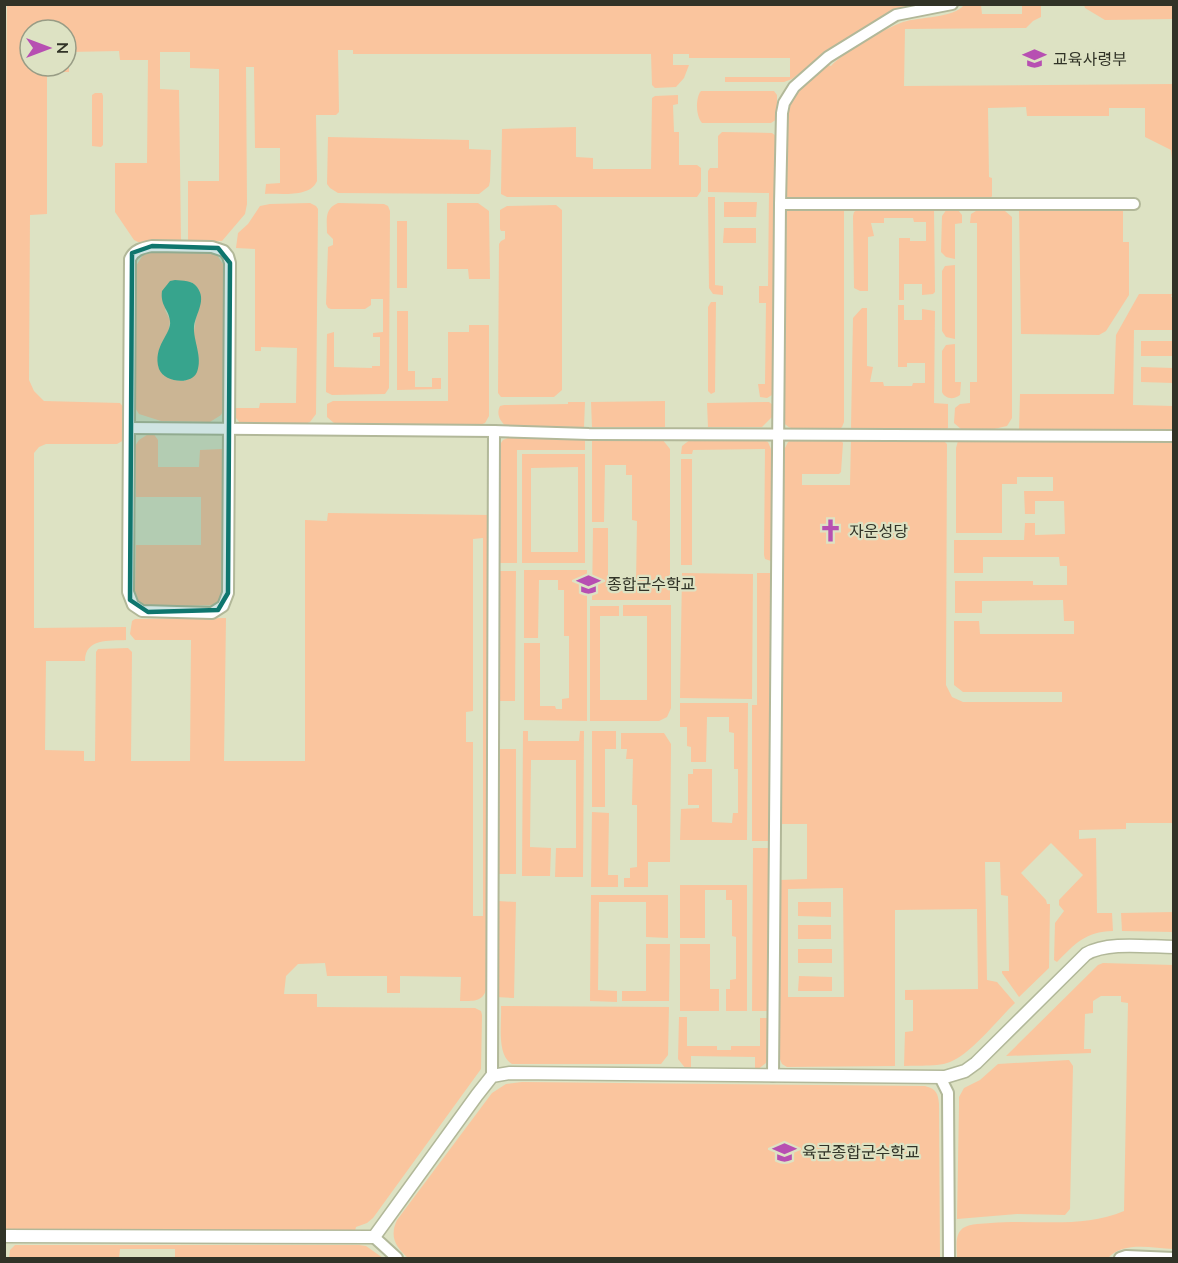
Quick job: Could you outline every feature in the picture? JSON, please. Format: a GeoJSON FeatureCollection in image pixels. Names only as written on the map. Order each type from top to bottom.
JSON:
{"type":"FeatureCollection","features":[{"type":"Feature","properties":{"kind":"street"},"geometry":{"type":"LineString","coordinates":[[773,1076],[782,113],[784,103],[794,87],[828,57],[896,15],[952,4]]}},
{"type":"Feature","properties":{"kind":"street"},"geometry":{"type":"LineString","coordinates":[[780,204],[1134,204]]}},
{"type":"Feature","properties":{"kind":"street"},"geometry":{"type":"LineString","coordinates":[[152,246],[212,247],[224,251],[228,256],[228,593],[223,606],[212,613],[148,612],[136,609],[133,605],[129,592],[130,428],[130,259],[132,254],[137,250],[152,246]]}},
{"type":"Feature","properties":{"kind":"street"},"geometry":{"type":"LineString","coordinates":[[130,428],[589,434],[1173,436]]}},
{"type":"Feature","properties":{"kind":"street"},"geometry":{"type":"LineString","coordinates":[[492,1076],[494,431]]}},
{"type":"Feature","properties":{"kind":"street"},"geometry":{"type":"LineString","coordinates":[[948,1093],[965,1071],[976,1063],[1086,954],[1093,950],[1119,946],[1173,947]]}},
{"type":"Feature","properties":{"kind":"street"},"geometry":{"type":"LineString","coordinates":[[374,1237],[492,1076],[510,1073],[940,1077],[965,1071]]}},
{"type":"Feature","properties":{"kind":"street"},"geometry":{"type":"LineString","coordinates":[[940,1077],[948,1093],[949,1258]]}},
{"type":"Feature","properties":{"kind":"street"},"geometry":{"type":"LineString","coordinates":[[4,1236],[374,1237],[397,1258]]}},
{"type":"Feature","properties":{"kind":"street"},"geometry":{"type":"LineString","coordinates":[[1120,1258],[1126,1256],[1173,1258]]}},
{"type":"Feature","properties":{"kind":"highlighted area"},"geometry":{"type":"Polygon","coordinates":[[[152,246],[218,248],[230,263],[228,593],[218,610],[148,612],[130,600],[132,253],[152,246]]]}},
{"type":"Feature","properties":{"kind":"shaded area"},"geometry":{"type":"Polygon","coordinates":[[[7,5],[927,5],[891,13],[833,47],[792,79],[784,82],[725,82],[725,77],[790,77],[790,58],[689,58],[689,54],[673,54],[673,65],[689,65],[684,78],[676,87],[655,88],[652,85],[651,54],[353,54],[353,50],[338,50],[339,112],[336,115],[316,115],[317,181],[308,190],[294,194],[265,194],[266,184],[280,183],[280,148],[255,148],[254,67],[246,67],[247,204],[245,214],[222,241],[188,241],[188,181],[219,181],[219,69],[190,68],[190,52],[160,52],[160,89],[179,90],[181,241],[138,242],[134,240],[115,212],[115,163],[147,163],[148,60],[120,60],[119,51],[78,52],[78,18],[18,18],[18,78],[47,78],[47,214],[30,215],[29,380],[34,391],[44,401],[120,403],[125,409],[124,440],[117,444],[46,444],[34,453],[34,628],[126,627],[126,640],[99,642],[93,645],[86,654],[85,661],[46,661],[45,750],[84,751],[84,761],[95,761],[96,652],[98,649],[128,648],[132,652],[131,761],[190,761],[191,640],[135,640],[130,634],[132,621],[135,619],[226,618],[224,761],[305,761],[305,520],[327,521],[328,513],[490,515],[487,986],[484,995],[478,1000],[460,1001],[461,977],[400,976],[400,993],[387,993],[387,976],[327,976],[325,963],[298,964],[286,976],[284,994],[317,994],[317,1007],[475,1008],[481,1011],[481,1069],[373,1218],[356,1227],[355,1231],[5,1232],[4,303],[7,5]],[[483,538],[473,539],[473,711],[466,712],[466,742],[473,742],[473,916],[483,916],[483,538]]]}},
{"type":"Feature","properties":{"kind":"shaded area"},"geometry":{"type":"Polygon","coordinates":[[[964,5],[981,5],[982,14],[1022,14],[1022,5],[1041,5],[1041,17],[1026,28],[905,29],[904,86],[1173,84],[1173,169],[1171,150],[1145,137],[1145,108],[1109,108],[1109,116],[1027,116],[1026,107],[988,108],[989,177],[992,178],[990,199],[791,199],[786,196],[788,109],[798,91],[828,65],[831,66],[854,48],[885,30],[910,20],[952,12],[964,5]]]}},
{"type":"Feature","properties":{"kind":"shaded area"},"geometry":{"type":"Polygon","coordinates":[[[1084,5],[1173,5],[1173,19],[1105,20],[1085,8],[1084,5]]]}},
{"type":"Feature","properties":{"kind":"shaded area"},"geometry":{"type":"Polygon","coordinates":[[[701,91],[774,91],[777,95],[777,119],[771,123],[702,123],[697,107],[701,91]]]}},
{"type":"Feature","properties":{"kind":"shaded area"},"geometry":{"type":"Polygon","coordinates":[[[102,93],[103,96],[103,145],[101,147],[92,146],[92,95],[102,93]]]}},
{"type":"Feature","properties":{"kind":"shaded area"},"geometry":{"type":"Polygon","coordinates":[[[678,95],[678,104],[673,105],[674,132],[679,132],[679,165],[697,165],[701,168],[701,191],[697,197],[507,197],[501,194],[502,129],[576,127],[576,157],[593,158],[593,169],[651,169],[652,98],[678,95]]]}},
{"type":"Feature","properties":{"kind":"shaded area"},"geometry":{"type":"Polygon","coordinates":[[[722,132],[772,133],[776,136],[772,395],[767,398],[760,397],[758,384],[765,384],[766,303],[759,303],[759,286],[768,286],[769,193],[708,192],[708,171],[710,168],[718,168],[718,136],[722,132]]]}},
{"type":"Feature","properties":{"kind":"shaded area"},"geometry":{"type":"Polygon","coordinates":[[[328,137],[469,140],[469,149],[491,150],[489,186],[479,194],[338,193],[327,184],[328,137]]]}},
{"type":"Feature","properties":{"kind":"shaded area"},"geometry":{"type":"Polygon","coordinates":[[[708,197],[715,197],[715,285],[723,286],[723,295],[713,294],[709,288],[708,197]]]}},
{"type":"Feature","properties":{"kind":"shaded area"},"geometry":{"type":"Polygon","coordinates":[[[724,202],[757,202],[756,217],[724,217],[724,202]]]}},
{"type":"Feature","properties":{"kind":"shaded area"},"geometry":{"type":"Polygon","coordinates":[[[310,203],[318,209],[316,414],[310,422],[305,424],[241,424],[236,418],[235,408],[259,408],[260,403],[296,403],[297,348],[261,347],[261,351],[255,351],[255,249],[236,248],[238,233],[248,224],[260,206],[310,203]]]}},
{"type":"Feature","properties":{"kind":"shaded area"},"geometry":{"type":"Polygon","coordinates":[[[338,203],[384,204],[390,211],[389,388],[385,394],[332,395],[326,392],[327,334],[334,332],[334,367],[372,368],[372,366],[380,366],[380,337],[373,337],[373,333],[383,332],[383,299],[371,299],[371,305],[365,309],[331,309],[326,304],[328,247],[333,245],[333,239],[327,233],[327,215],[330,208],[338,203]]]}},
{"type":"Feature","properties":{"kind":"shaded area"},"geometry":{"type":"Polygon","coordinates":[[[447,203],[478,203],[489,211],[490,279],[469,279],[468,269],[447,269],[447,203]]]}},
{"type":"Feature","properties":{"kind":"shaded area"},"geometry":{"type":"Polygon","coordinates":[[[556,205],[562,210],[562,390],[554,397],[501,397],[498,393],[499,244],[505,239],[505,231],[500,229],[500,210],[507,206],[556,205]]]}},
{"type":"Feature","properties":{"kind":"shaded area"},"geometry":{"type":"Polygon","coordinates":[[[1123,207],[1123,242],[1129,242],[1129,295],[1106,331],[1099,335],[1021,334],[1019,208],[1123,207]]]}},
{"type":"Feature","properties":{"kind":"shaded area"},"geometry":{"type":"Polygon","coordinates":[[[787,208],[842,209],[844,211],[844,422],[838,430],[801,431],[783,422],[784,212],[787,208]]]}},
{"type":"Feature","properties":{"kind":"shaded area"},"geometry":{"type":"Polygon","coordinates":[[[859,209],[931,209],[934,211],[935,292],[933,294],[922,295],[922,284],[904,284],[904,300],[899,300],[899,238],[926,241],[926,222],[914,222],[913,218],[884,218],[884,223],[871,223],[874,236],[868,237],[868,291],[854,288],[853,216],[854,212],[859,209]]]}},
{"type":"Feature","properties":{"kind":"shaded area"},"geometry":{"type":"Polygon","coordinates":[[[947,209],[958,210],[962,215],[962,223],[955,224],[955,259],[946,257],[941,252],[942,216],[947,209]]]}},
{"type":"Feature","properties":{"kind":"shaded area"},"geometry":{"type":"Polygon","coordinates":[[[976,211],[1005,211],[1012,217],[1012,418],[1007,426],[994,429],[961,429],[954,423],[955,408],[960,404],[970,403],[970,382],[977,382],[977,223],[970,223],[971,214],[976,211]]]}},
{"type":"Feature","properties":{"kind":"shaded area"},"geometry":{"type":"Polygon","coordinates":[[[397,221],[407,221],[407,288],[397,288],[397,221]]]}},
{"type":"Feature","properties":{"kind":"shaded area"},"geometry":{"type":"Polygon","coordinates":[[[724,228],[756,228],[756,243],[723,243],[724,228]]]}},
{"type":"Feature","properties":{"kind":"shaded area"},"geometry":{"type":"Polygon","coordinates":[[[154,252],[210,252],[217,255],[223,264],[224,409],[221,415],[210,422],[161,421],[139,414],[134,406],[136,266],[143,255],[154,252]],[[191,282],[165,310],[170,320],[163,375],[174,380],[185,381],[188,367],[200,297],[199,290],[191,282]]]}},
{"type":"Feature","properties":{"kind":"shaded area"},"geometry":{"type":"Polygon","coordinates":[[[955,265],[955,339],[946,337],[942,331],[942,271],[945,266],[955,265]]]}},
{"type":"Feature","properties":{"kind":"shaded area"},"geometry":{"type":"Polygon","coordinates":[[[1139,294],[1172,294],[1173,330],[1134,330],[1133,405],[1173,406],[1173,431],[1019,431],[1020,394],[1114,394],[1116,335],[1139,294]]]}},
{"type":"Feature","properties":{"kind":"shaded area"},"geometry":{"type":"Polygon","coordinates":[[[711,302],[716,302],[715,392],[711,394],[708,391],[708,307],[711,302]]]}},
{"type":"Feature","properties":{"kind":"shaded area"},"geometry":{"type":"Polygon","coordinates":[[[898,305],[904,305],[904,320],[922,320],[922,309],[935,311],[934,403],[948,404],[948,428],[944,431],[852,430],[853,318],[862,308],[867,308],[867,366],[873,367],[870,382],[883,382],[884,386],[912,386],[913,383],[925,383],[925,363],[907,363],[907,367],[898,367],[898,305]]]}},
{"type":"Feature","properties":{"kind":"shaded area"},"geometry":{"type":"Polygon","coordinates":[[[397,311],[408,311],[408,371],[415,371],[415,387],[432,387],[432,378],[441,378],[441,389],[397,390],[397,311]]]}},
{"type":"Feature","properties":{"kind":"shaded area"},"geometry":{"type":"Polygon","coordinates":[[[469,325],[489,325],[489,416],[485,423],[477,426],[342,425],[334,423],[327,417],[327,404],[333,401],[448,401],[448,332],[469,332],[469,325]]]}},
{"type":"Feature","properties":{"kind":"shaded area"},"geometry":{"type":"Polygon","coordinates":[[[1141,341],[1173,341],[1173,356],[1141,356],[1141,341]]]}},
{"type":"Feature","properties":{"kind":"shaded area"},"geometry":{"type":"Polygon","coordinates":[[[955,344],[955,382],[961,382],[960,395],[950,398],[942,392],[942,351],[946,345],[955,344]]]}},
{"type":"Feature","properties":{"kind":"shaded area"},"geometry":{"type":"Polygon","coordinates":[[[1141,367],[1173,368],[1173,383],[1141,382],[1141,367]]]}},
{"type":"Feature","properties":{"kind":"shaded area"},"geometry":{"type":"Polygon","coordinates":[[[665,401],[665,427],[592,427],[591,402],[665,401]]]}},
{"type":"Feature","properties":{"kind":"shaded area"},"geometry":{"type":"Polygon","coordinates":[[[568,402],[585,402],[584,427],[506,426],[500,420],[500,406],[568,404],[568,402]]]}},
{"type":"Feature","properties":{"kind":"shaded area"},"geometry":{"type":"Polygon","coordinates":[[[769,402],[773,405],[772,417],[762,427],[708,427],[707,403],[769,402]]]}},
{"type":"Feature","properties":{"kind":"shaded area"},"geometry":{"type":"Polygon","coordinates":[[[153,433],[158,440],[158,467],[199,467],[200,450],[222,449],[222,589],[220,599],[215,605],[149,607],[139,603],[135,591],[136,545],[201,545],[201,497],[136,497],[135,446],[139,440],[153,433]]]}},
{"type":"Feature","properties":{"kind":"shaded area"},"geometry":{"type":"Polygon","coordinates":[[[512,436],[585,436],[585,450],[517,450],[517,563],[499,563],[499,446],[503,440],[512,436]]]}},
{"type":"Feature","properties":{"kind":"shaded area"},"geometry":{"type":"Polygon","coordinates":[[[592,437],[662,439],[670,449],[670,600],[592,600],[593,528],[608,528],[608,590],[630,593],[630,583],[636,583],[637,521],[632,520],[632,475],[626,475],[626,465],[605,465],[604,522],[592,522],[592,437]]]}},
{"type":"Feature","properties":{"kind":"shaded area"},"geometry":{"type":"Polygon","coordinates":[[[691,439],[762,439],[768,442],[771,449],[771,561],[765,559],[764,555],[765,449],[693,450],[692,454],[681,454],[682,446],[691,439]]]}},
{"type":"Feature","properties":{"kind":"shaded area"},"geometry":{"type":"Polygon","coordinates":[[[840,439],[843,443],[841,472],[839,474],[802,474],[802,485],[850,485],[851,439],[942,439],[947,444],[946,685],[952,697],[963,702],[1062,702],[1062,692],[963,692],[954,685],[954,621],[979,621],[980,634],[1074,634],[1074,621],[1064,621],[1063,600],[982,601],[982,613],[955,613],[955,581],[1033,581],[1033,585],[1067,585],[1067,566],[1060,566],[1059,557],[983,557],[983,573],[954,573],[954,540],[1024,540],[1025,523],[1035,523],[1035,535],[1065,534],[1064,501],[1035,501],[1035,514],[1025,514],[1024,491],[1053,491],[1053,477],[1017,477],[1017,484],[1002,484],[1002,533],[956,533],[956,448],[958,441],[1173,441],[1173,823],[1126,823],[1126,829],[1079,830],[1079,839],[1096,838],[1097,913],[1112,913],[1113,931],[1088,936],[1057,962],[1054,960],[1055,923],[1064,911],[1059,905],[1059,900],[1083,875],[1051,843],[1021,873],[1046,900],[1047,904],[1050,904],[1049,968],[1019,997],[1002,973],[1002,971],[1009,971],[1008,896],[1001,895],[1000,862],[985,862],[987,980],[997,982],[1015,1003],[965,1053],[947,1063],[904,1066],[905,1032],[913,1031],[913,1000],[905,1000],[905,990],[978,989],[977,909],[895,910],[895,1066],[787,1067],[782,1064],[779,1057],[780,880],[807,879],[807,824],[781,824],[780,602],[783,452],[788,442],[840,439]],[[843,888],[788,889],[788,997],[844,997],[843,888]]]}},
{"type":"Feature","properties":{"kind":"shaded area"},"geometry":{"type":"Polygon","coordinates":[[[522,454],[585,454],[585,563],[522,563],[522,454]],[[578,467],[531,468],[531,552],[578,552],[578,467]]]}},
{"type":"Feature","properties":{"kind":"shaded area"},"geometry":{"type":"Polygon","coordinates":[[[681,459],[692,459],[692,565],[681,565],[681,459]]]}},
{"type":"Feature","properties":{"kind":"shaded area"},"geometry":{"type":"Polygon","coordinates":[[[524,570],[587,570],[587,721],[524,720],[524,643],[540,643],[540,706],[555,706],[556,709],[562,709],[562,699],[569,698],[569,636],[564,636],[564,590],[558,590],[558,580],[539,580],[538,638],[524,638],[524,570]]]}},
{"type":"Feature","properties":{"kind":"shaded area"},"geometry":{"type":"Polygon","coordinates":[[[499,571],[516,571],[515,701],[498,701],[499,571]]]}},
{"type":"Feature","properties":{"kind":"shaded area"},"geometry":{"type":"Polygon","coordinates":[[[682,573],[753,574],[752,699],[680,698],[682,573]]]}},
{"type":"Feature","properties":{"kind":"shaded area"},"geometry":{"type":"Polygon","coordinates":[[[757,573],[771,573],[771,841],[752,841],[752,705],[757,705],[757,573]]]}},
{"type":"Feature","properties":{"kind":"shaded area"},"geometry":{"type":"Polygon","coordinates":[[[623,605],[671,605],[671,708],[667,717],[659,721],[590,721],[590,606],[619,606],[619,616],[600,616],[600,700],[647,700],[647,616],[623,616],[623,605]]]}},
{"type":"Feature","properties":{"kind":"shaded area"},"geometry":{"type":"Polygon","coordinates":[[[680,703],[748,703],[747,840],[680,840],[681,809],[699,808],[699,805],[688,805],[688,774],[693,774],[693,769],[712,769],[712,822],[732,823],[733,813],[738,813],[738,769],[734,769],[734,733],[729,732],[729,717],[707,717],[706,762],[691,762],[691,747],[687,746],[687,727],[680,727],[680,703]]]}},
{"type":"Feature","properties":{"kind":"shaded area"},"geometry":{"type":"Polygon","coordinates":[[[523,731],[528,731],[528,741],[579,741],[580,731],[584,731],[583,877],[555,877],[556,848],[576,848],[576,760],[531,760],[530,847],[551,848],[550,876],[522,876],[523,731]]]}},
{"type":"Feature","properties":{"kind":"shaded area"},"geometry":{"type":"Polygon","coordinates":[[[592,731],[616,731],[616,749],[605,749],[605,807],[592,807],[592,731]]]}},
{"type":"Feature","properties":{"kind":"shaded area"},"geometry":{"type":"Polygon","coordinates":[[[621,733],[664,733],[671,744],[670,862],[648,862],[648,887],[624,887],[624,878],[630,878],[630,868],[637,867],[637,805],[632,805],[633,759],[626,759],[627,749],[621,749],[621,733]]]}},
{"type":"Feature","properties":{"kind":"shaded area"},"geometry":{"type":"Polygon","coordinates":[[[498,749],[516,749],[516,874],[498,874],[498,749]]]}},
{"type":"Feature","properties":{"kind":"shaded area"},"geometry":{"type":"Polygon","coordinates":[[[592,812],[609,813],[608,875],[618,875],[618,887],[591,887],[592,812]]]}},
{"type":"Feature","properties":{"kind":"shaded area"},"geometry":{"type":"Polygon","coordinates":[[[753,848],[771,848],[770,1011],[752,1011],[753,848]]]}},
{"type":"Feature","properties":{"kind":"shaded area"},"geometry":{"type":"Polygon","coordinates":[[[680,885],[747,885],[747,1011],[726,1011],[726,989],[730,989],[730,980],[736,979],[736,937],[732,936],[732,900],[726,900],[726,890],[705,890],[705,938],[680,938],[680,885]]]}},
{"type":"Feature","properties":{"kind":"shaded area"},"geometry":{"type":"Polygon","coordinates":[[[591,895],[668,895],[668,938],[646,937],[646,902],[599,902],[598,990],[617,991],[617,1002],[590,1001],[591,895]]]}},
{"type":"Feature","properties":{"kind":"shaded area"},"geometry":{"type":"Polygon","coordinates":[[[498,901],[516,902],[514,998],[496,997],[498,901]]]}},
{"type":"Feature","properties":{"kind":"shaded area"},"geometry":{"type":"Polygon","coordinates":[[[798,902],[831,902],[831,917],[798,916],[798,902]]]}},
{"type":"Feature","properties":{"kind":"shaded area"},"geometry":{"type":"Polygon","coordinates":[[[1173,912],[1173,932],[1122,931],[1121,913],[1173,912]]]}},
{"type":"Feature","properties":{"kind":"shaded area"},"geometry":{"type":"Polygon","coordinates":[[[798,925],[831,925],[831,939],[798,939],[798,925]]]}},
{"type":"Feature","properties":{"kind":"shaded area"},"geometry":{"type":"Polygon","coordinates":[[[646,944],[670,944],[669,1001],[622,1001],[622,991],[646,991],[646,944]]]}},
{"type":"Feature","properties":{"kind":"shaded area"},"geometry":{"type":"Polygon","coordinates":[[[680,944],[710,944],[710,989],[719,989],[719,1011],[680,1011],[680,944]]]}},
{"type":"Feature","properties":{"kind":"shaded area"},"geometry":{"type":"Polygon","coordinates":[[[798,949],[832,949],[832,963],[798,963],[798,949]]]}},
{"type":"Feature","properties":{"kind":"shaded area"},"geometry":{"type":"Polygon","coordinates":[[[1103,963],[1173,965],[1173,1249],[1130,1247],[1108,1258],[957,1258],[958,1234],[970,1225],[1008,1222],[1076,1222],[1108,1217],[1124,1211],[1128,1003],[1121,1002],[1121,996],[1101,996],[1093,1001],[1093,1013],[1085,1014],[1084,1049],[1091,1049],[1091,1053],[1006,1056],[1098,965],[1103,963]]]}},
{"type":"Feature","properties":{"kind":"shaded area"},"geometry":{"type":"Polygon","coordinates":[[[799,976],[832,977],[832,991],[798,991],[799,976]]]}},
{"type":"Feature","properties":{"kind":"shaded area"},"geometry":{"type":"Polygon","coordinates":[[[501,1006],[669,1007],[668,1055],[661,1064],[512,1064],[507,1060],[502,1046],[501,1006]]]}},
{"type":"Feature","properties":{"kind":"shaded area"},"geometry":{"type":"Polygon","coordinates":[[[679,1017],[687,1017],[687,1046],[717,1046],[717,1050],[731,1050],[731,1046],[760,1046],[760,1018],[770,1018],[769,1056],[766,1063],[755,1070],[755,1057],[691,1056],[691,1069],[686,1069],[678,1059],[679,1017]]]}},
{"type":"Feature","properties":{"kind":"shaded area"},"geometry":{"type":"Polygon","coordinates":[[[1069,1060],[1073,1066],[1070,1209],[1065,1215],[1017,1214],[957,1219],[959,1097],[964,1088],[980,1080],[998,1064],[1069,1060]]]}},
{"type":"Feature","properties":{"kind":"shaded area","name":"육군종합군수학교"},"geometry":{"type":"Polygon","coordinates":[[[522,1082],[929,1087],[936,1092],[939,1104],[940,1258],[408,1258],[395,1241],[394,1232],[397,1220],[492,1093],[506,1084],[522,1082]]]}},
{"type":"Feature","properties":{"kind":"shaded area"},"geometry":{"type":"Polygon","coordinates":[[[15,1245],[359,1245],[366,1246],[383,1258],[175,1258],[175,1249],[120,1249],[119,1258],[9,1258],[10,1250],[15,1245]]]}},
{"type":"Feature","properties":{"kind":"water"},"geometry":{"type":"Polygon","coordinates":[[[170,281],[193,283],[201,297],[194,326],[199,366],[194,376],[184,381],[166,377],[159,369],[158,361],[160,347],[170,326],[162,300],[162,291],[170,281]]]}},
{"type":"Feature","properties":{"kind":"place","name":"교육사령부"},"geometry":{"type":"Point","coordinates":[1035,59]}},
{"type":"Feature","properties":{"kind":"place","name":"자운성당"},"geometry":{"type":"Point","coordinates":[831,531]}},
{"type":"Feature","properties":{"kind":"place","name":"종합군수학교"},"geometry":{"type":"Point","coordinates":[589,584]}},
{"type":"Feature","properties":{"kind":"place","name":"육군종합군수학교"},"geometry":{"type":"Point","coordinates":[784,1152]}}]}
